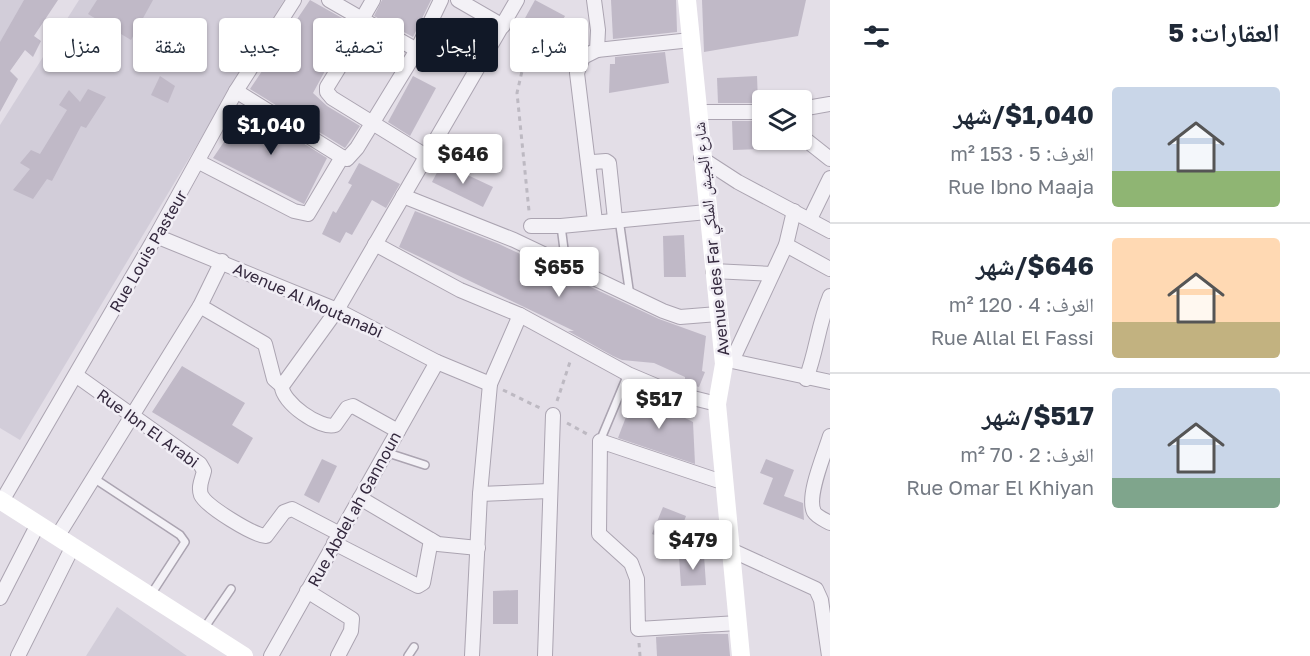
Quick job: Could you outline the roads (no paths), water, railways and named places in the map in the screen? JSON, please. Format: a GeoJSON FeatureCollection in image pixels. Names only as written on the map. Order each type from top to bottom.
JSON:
{"type":"FeatureCollection","features":[{"type":"Feature","properties":{"kind":"main road","name":"Avenue des Far شارع الجيش الملكي"},"geometry":{"type":"LineString","coordinates":[[687,0],[713,271],[718,314],[728,363],[717,404],[741,656]]}},
{"type":"Feature","properties":{"kind":"main road"},"geometry":{"type":"LineString","coordinates":[[1,501],[244,656]]}},
{"type":"Feature","properties":{"kind":"street","name":"Rue Louis Pasteur"},"geometry":{"type":"LineString","coordinates":[[1,501],[77,376],[199,162],[236,91],[294,0]]}},
{"type":"Feature","properties":{"kind":"street"},"geometry":{"type":"LineString","coordinates":[[330,0],[362,18]]}},
{"type":"Feature","properties":{"kind":"street"},"geometry":{"type":"LineString","coordinates":[[366,18],[373,0]]}},
{"type":"Feature","properties":{"kind":"street"},"geometry":{"type":"LineString","coordinates":[[432,18],[441,0]]}},
{"type":"Feature","properties":{"kind":"street"},"geometry":{"type":"LineString","coordinates":[[458,0],[503,26]]}},
{"type":"Feature","properties":{"kind":"street"},"geometry":{"type":"LineString","coordinates":[[398,431],[356,407],[347,408],[337,423],[331,427],[297,409],[287,400],[282,392],[282,386],[337,310],[517,0]]}},
{"type":"Feature","properties":{"kind":"street"},"geometry":{"type":"LineString","coordinates":[[594,0],[597,50]]}},
{"type":"Feature","properties":{"kind":"street"},"geometry":{"type":"LineString","coordinates":[[595,222],[578,73],[583,57],[597,50],[691,40]]}},
{"type":"Feature","properties":{"kind":"street"},"geometry":{"type":"LineString","coordinates":[[236,91],[346,159],[357,148],[416,52]]}},
{"type":"Feature","properties":{"kind":"street"},"geometry":{"type":"LineString","coordinates":[[336,72],[327,87],[327,92],[332,98],[426,156]]}},
{"type":"Feature","properties":{"kind":"street"},"geometry":{"type":"LineString","coordinates":[[812,107],[830,104]]}},
{"type":"Feature","properties":{"kind":"street"},"geometry":{"type":"LineString","coordinates":[[698,112],[752,112]]}},
{"type":"Feature","properties":{"kind":"street"},"geometry":{"type":"LineString","coordinates":[[812,145],[830,159]]}},
{"type":"Feature","properties":{"kind":"street"},"geometry":{"type":"LineString","coordinates":[[199,162],[294,211],[308,214],[342,157]]}},
{"type":"Feature","properties":{"kind":"street"},"geometry":{"type":"LineString","coordinates":[[701,158],[830,231]]}},
{"type":"Feature","properties":{"kind":"street"},"geometry":{"type":"LineString","coordinates":[[590,165],[593,162],[606,161],[609,164],[617,219]]}},
{"type":"Feature","properties":{"kind":"street"},"geometry":{"type":"LineString","coordinates":[[810,219],[830,178]]}},
{"type":"Feature","properties":{"kind":"street"},"geometry":{"type":"LineString","coordinates":[[403,196],[514,240],[630,297],[680,316],[718,314]]}},
{"type":"Feature","properties":{"kind":"street"},"geometry":{"type":"LineString","coordinates":[[794,211],[786,245],[728,363],[830,382]]}},
{"type":"Feature","properties":{"kind":"street"},"geometry":{"type":"LineString","coordinates":[[531,226],[561,226],[707,212]]}},
{"type":"Feature","properties":{"kind":"street","name":"Avenue Al Moutanabi"},"geometry":{"type":"LineString","coordinates":[[156,236],[222,261],[337,310],[437,362],[490,384]]}},
{"type":"Feature","properties":{"kind":"street"},"geometry":{"type":"LineString","coordinates":[[375,244],[460,290],[520,315],[628,374],[673,393],[717,404]]}},
{"type":"Feature","properties":{"kind":"street"},"geometry":{"type":"LineString","coordinates":[[786,245],[830,269]]}},
{"type":"Feature","properties":{"kind":"street"},"geometry":{"type":"LineString","coordinates":[[18,656],[65,542],[95,479],[200,306],[222,261]]}},
{"type":"Feature","properties":{"kind":"street"},"geometry":{"type":"LineString","coordinates":[[713,271],[772,274]]}},
{"type":"Feature","properties":{"kind":"street"},"geometry":{"type":"LineString","coordinates":[[806,379],[816,349],[818,324],[830,296]]}},
{"type":"Feature","properties":{"kind":"street"},"geometry":{"type":"LineString","coordinates":[[200,306],[265,344],[274,378],[282,386]]}},
{"type":"Feature","properties":{"kind":"street"},"geometry":{"type":"LineString","coordinates":[[472,656],[480,494],[490,384],[520,315]]}},
{"type":"Feature","properties":{"kind":"street","name":"Rue Abdel ah Gannoun"},"geometry":{"type":"LineString","coordinates":[[271,656],[437,362]]}},
{"type":"Feature","properties":{"kind":"street","name":"Rue Ibn El Arabi"},"geometry":{"type":"LineString","coordinates":[[77,376],[200,464],[204,471],[199,487],[203,498],[246,529],[266,537],[284,512],[292,509],[337,538]]}},
{"type":"Feature","properties":{"kind":"street"},"geometry":{"type":"LineString","coordinates":[[545,656],[553,414]]}},
{"type":"Feature","properties":{"kind":"street"},"geometry":{"type":"LineString","coordinates":[[725,483],[600,441],[599,534],[632,563],[637,579],[638,629],[738,623]]}},
{"type":"Feature","properties":{"kind":"street"},"geometry":{"type":"LineString","coordinates":[[829,446],[813,491],[815,514],[829,523]]}},
{"type":"Feature","properties":{"kind":"street"},"geometry":{"type":"LineString","coordinates":[[480,494],[549,491]]}},
{"type":"Feature","properties":{"kind":"street"},"geometry":{"type":"LineString","coordinates":[[360,498],[431,540],[447,546],[478,549]]}},
{"type":"Feature","properties":{"kind":"street"},"geometry":{"type":"LineString","coordinates":[[0,598],[38,524]]}},
{"type":"Feature","properties":{"kind":"street"},"geometry":{"type":"LineString","coordinates":[[337,538],[409,583],[418,586],[423,583],[431,540]]}},
{"type":"Feature","properties":{"kind":"street"},"geometry":{"type":"LineString","coordinates":[[731,550],[816,590],[821,600],[829,656]]}},
{"type":"Feature","properties":{"kind":"street"},"geometry":{"type":"LineString","coordinates":[[307,591],[351,616],[353,626],[338,656]]}},
{"type":"Feature","properties":{"kind":"lane"},"geometry":{"type":"LineString","coordinates":[[617,219],[630,297]]}},
{"type":"Feature","properties":{"kind":"lane"},"geometry":{"type":"LineString","coordinates":[[561,226],[566,267]]}},
{"type":"Feature","properties":{"kind":"lane"},"geometry":{"type":"LineString","coordinates":[[600,441],[628,374]]}},
{"type":"Feature","properties":{"kind":"lane"},"geometry":{"type":"LineString","coordinates":[[386,452],[425,465]]}},
{"type":"Feature","properties":{"kind":"lane"},"geometry":{"type":"LineString","coordinates":[[95,479],[180,535],[185,542],[150,596]]}},
{"type":"Feature","properties":{"kind":"lane"},"geometry":{"type":"LineString","coordinates":[[203,630],[231,589]]}},
{"type":"Feature","properties":{"kind":"lane"},"geometry":{"type":"LineString","coordinates":[[408,656],[414,646]]}}]}
